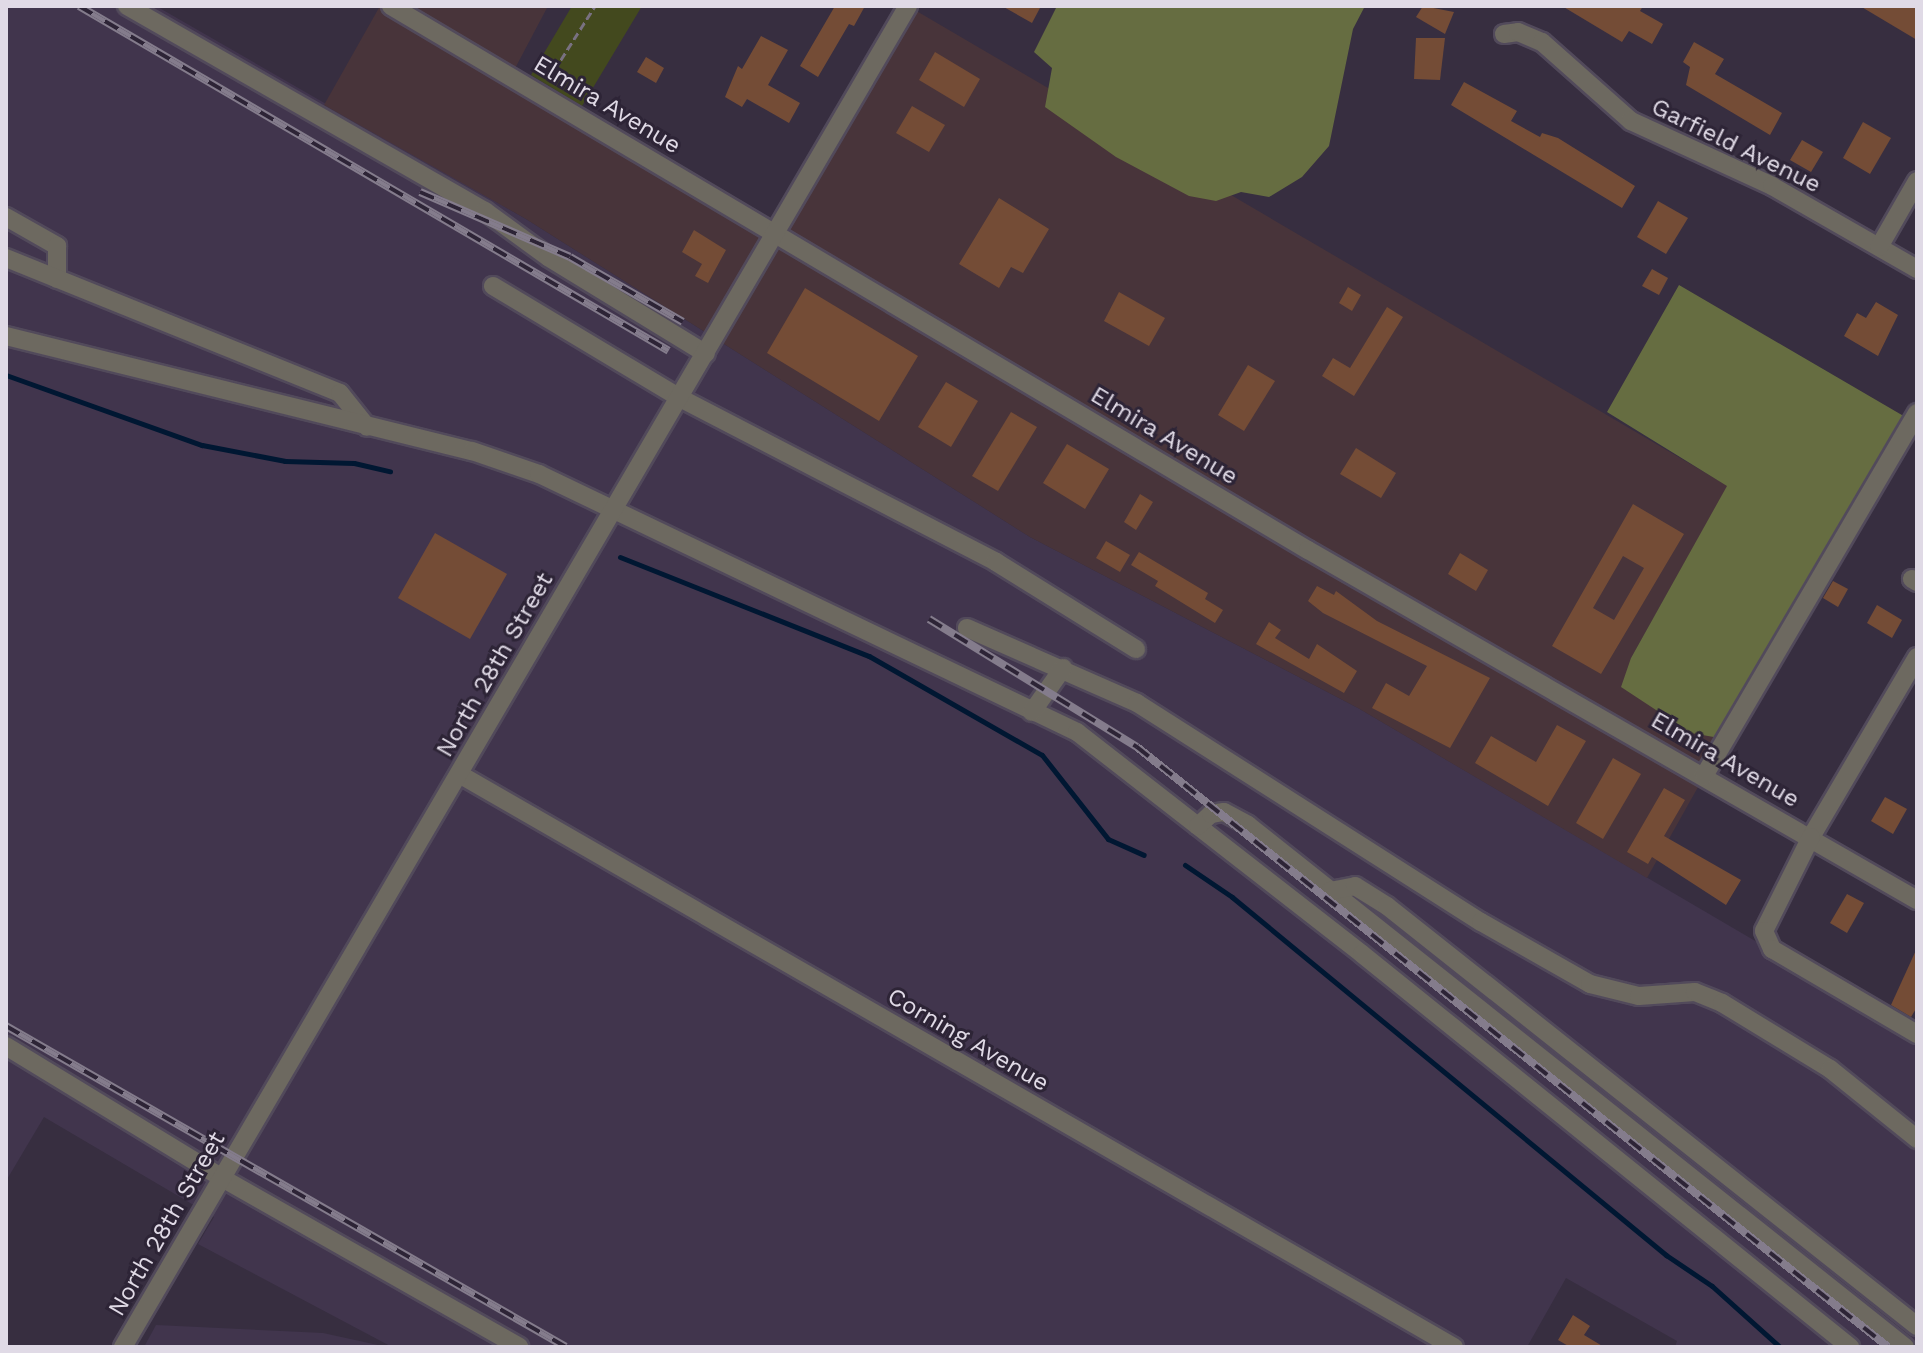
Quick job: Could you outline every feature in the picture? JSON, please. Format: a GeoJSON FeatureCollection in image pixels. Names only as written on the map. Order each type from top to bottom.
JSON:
{"type":"FeatureCollection","features":[{"type":"Feature","properties":{"kind":"street"},"geometry":{"type":"LineString","coordinates":[[127,6],[485,211],[557,263],[706,354]]}},
{"type":"Feature","properties":{"kind":"street","name":"Elmira Avenue"},"geometry":{"type":"LineString","coordinates":[[391,6],[1308,550],[1917,900]]}},
{"type":"Feature","properties":{"kind":"street","name":"North 28th Street"},"geometry":{"type":"LineString","coordinates":[[123,1347],[908,6]]}},
{"type":"Feature","properties":{"kind":"street","name":"Garfield Avenue"},"geometry":{"type":"LineString","coordinates":[[1504,34],[1518,32],[1542,42],[1631,121],[1772,186],[1917,269]]}},
{"type":"Feature","properties":{"kind":"street"},"geometry":{"type":"LineString","coordinates":[[1879,247],[1917,181]]}},
{"type":"Feature","properties":{"kind":"street"},"geometry":{"type":"LineString","coordinates":[[6,217],[57,246],[57,279]]}},
{"type":"Feature","properties":{"kind":"street"},"geometry":{"type":"LineString","coordinates":[[6,258],[340,393],[367,427]]}},
{"type":"Feature","properties":{"kind":"street"},"geometry":{"type":"LineString","coordinates":[[493,286],[680,398],[996,562],[1136,649]]}},
{"type":"Feature","properties":{"kind":"street"},"geometry":{"type":"LineString","coordinates":[[6,336],[500,460],[1092,741],[1850,1347]]}},
{"type":"Feature","properties":{"kind":"street"},"geometry":{"type":"LineString","coordinates":[[1704,776],[1917,413]]}},
{"type":"Feature","properties":{"kind":"street"},"geometry":{"type":"LineString","coordinates":[[967,628],[1137,703],[1481,922],[1590,984],[1639,996],[1695,992],[1722,1003],[1830,1069],[1917,1139]]}},
{"type":"Feature","properties":{"kind":"street"},"geometry":{"type":"LineString","coordinates":[[1917,657],[1770,910],[1764,931],[1769,946],[1917,1034]]}},
{"type":"Feature","properties":{"kind":"street"},"geometry":{"type":"LineString","coordinates":[[1032,712],[1063,668]]}},
{"type":"Feature","properties":{"kind":"street","name":"Corning Avenue"},"geometry":{"type":"LineString","coordinates":[[459,774],[1454,1347]]}},
{"type":"Feature","properties":{"kind":"street"},"geometry":{"type":"LineString","coordinates":[[1198,826],[1211,814],[1233,816],[1905,1347]]}},
{"type":"Feature","properties":{"kind":"street"},"geometry":{"type":"LineString","coordinates":[[1330,891],[1355,886],[1387,906],[1917,1326]]}},
{"type":"Feature","properties":{"kind":"street"},"geometry":{"type":"LineString","coordinates":[[6,1046],[222,1178],[519,1347]]}},
{"type":"Feature","properties":{"kind":"path"},"geometry":{"type":"LineString","coordinates":[[540,94],[595,6]]}},
{"type":"Feature","properties":{"kind":"shaded area"},"geometry":{"type":"Polygon","coordinates":[[[6,6],[156,6],[526,219],[1030,537],[1358,708],[1917,1036],[1917,1347],[1675,1347],[1677,1341],[1566,1278],[1527,1347],[392,1347],[198,1244],[214,1217],[44,1117],[6,1181],[6,6]]]}},
{"type":"Feature","properties":{"kind":"shaded area"},"geometry":{"type":"Polygon","coordinates":[[[380,6],[548,6],[511,76],[777,233],[908,6],[1728,486],[1631,658],[1725,739],[1647,878],[1358,708],[1030,537],[526,219],[324,105],[380,6]]]}},
{"type":"Feature","properties":{"kind":"shaded area"},"geometry":{"type":"Polygon","coordinates":[[[156,1325],[323,1333],[387,1347],[144,1347],[156,1325]]]}},
{"type":"Feature","properties":{"kind":"green space"},"geometry":{"type":"Polygon","coordinates":[[[572,6],[642,6],[582,106],[531,75],[572,6]]]}},
{"type":"Feature","properties":{"kind":"green space"},"geometry":{"type":"Polygon","coordinates":[[[1057,6],[1365,6],[1353,29],[1329,146],[1302,177],[1269,197],[1241,192],[1216,201],[1189,196],[1116,157],[1045,107],[1052,68],[1034,52],[1057,6]]]}},
{"type":"Feature","properties":{"kind":"green space"},"geometry":{"type":"Polygon","coordinates":[[[1679,285],[1907,418],[1725,739],[1691,733],[1621,687],[1631,658],[1727,486],[1607,412],[1679,285]]]}},
{"type":"Feature","properties":{"kind":"building"},"geometry":{"type":"Polygon","coordinates":[[[835,6],[865,6],[854,26],[849,24],[818,77],[800,66],[835,6]]]}},
{"type":"Feature","properties":{"kind":"building"},"geometry":{"type":"Polygon","coordinates":[[[1002,6],[1041,6],[1032,23],[1002,6]]]}},
{"type":"Feature","properties":{"kind":"building"},"geometry":{"type":"Polygon","coordinates":[[[1423,6],[1454,12],[1445,34],[1416,17],[1423,6]]]}},
{"type":"Feature","properties":{"kind":"building"},"geometry":{"type":"Polygon","coordinates":[[[1562,6],[1643,6],[1640,11],[1663,24],[1652,44],[1629,31],[1622,42],[1562,6]]]}},
{"type":"Feature","properties":{"kind":"building"},"geometry":{"type":"Polygon","coordinates":[[[1860,6],[1917,6],[1917,40],[1860,6]]]}},
{"type":"Feature","properties":{"kind":"building"},"geometry":{"type":"Polygon","coordinates":[[[761,36],[788,50],[768,85],[800,103],[789,123],[747,99],[742,107],[725,97],[738,66],[742,69],[761,36]]]}},
{"type":"Feature","properties":{"kind":"building"},"geometry":{"type":"Polygon","coordinates":[[[1416,38],[1445,38],[1440,80],[1414,79],[1416,38]]]}},
{"type":"Feature","properties":{"kind":"building"},"geometry":{"type":"Polygon","coordinates":[[[1694,42],[1724,59],[1715,74],[1782,113],[1770,135],[1686,85],[1690,67],[1683,62],[1694,42]]]}},
{"type":"Feature","properties":{"kind":"building"},"geometry":{"type":"Polygon","coordinates":[[[935,52],[980,79],[964,107],[919,80],[935,52]]]}},
{"type":"Feature","properties":{"kind":"building"},"geometry":{"type":"Polygon","coordinates":[[[646,57],[664,68],[656,83],[637,72],[646,57]]]}},
{"type":"Feature","properties":{"kind":"building"},"geometry":{"type":"Polygon","coordinates":[[[1464,82],[1517,111],[1511,121],[1540,137],[1542,133],[1558,138],[1635,186],[1622,208],[1451,105],[1464,82]]]}},
{"type":"Feature","properties":{"kind":"building"},"geometry":{"type":"Polygon","coordinates":[[[912,106],[945,125],[929,152],[896,133],[912,106]]]}},
{"type":"Feature","properties":{"kind":"building"},"geometry":{"type":"Polygon","coordinates":[[[1863,122],[1891,138],[1870,174],[1843,158],[1863,122]]]}},
{"type":"Feature","properties":{"kind":"building"},"geometry":{"type":"Polygon","coordinates":[[[1802,140],[1823,152],[1811,172],[1790,160],[1802,140]]]}},
{"type":"Feature","properties":{"kind":"building"},"geometry":{"type":"Polygon","coordinates":[[[999,198],[1049,229],[1023,273],[1011,267],[999,288],[959,264],[999,198]]]}},
{"type":"Feature","properties":{"kind":"building"},"geometry":{"type":"Polygon","coordinates":[[[1658,201],[1688,218],[1666,254],[1637,237],[1658,201]]]}},
{"type":"Feature","properties":{"kind":"building"},"geometry":{"type":"Polygon","coordinates":[[[694,230],[726,250],[708,283],[695,276],[702,264],[682,252],[694,230]]]}},
{"type":"Feature","properties":{"kind":"building"},"geometry":{"type":"Polygon","coordinates":[[[1652,269],[1668,278],[1659,295],[1642,286],[1652,269]]]}},
{"type":"Feature","properties":{"kind":"building"},"geometry":{"type":"Polygon","coordinates":[[[1348,287],[1361,295],[1352,311],[1339,303],[1348,287]]]}},
{"type":"Feature","properties":{"kind":"building"},"geometry":{"type":"Polygon","coordinates":[[[805,288],[918,356],[879,421],[767,353],[805,288]]]}},
{"type":"Feature","properties":{"kind":"building"},"geometry":{"type":"Polygon","coordinates":[[[1119,292],[1165,318],[1149,346],[1104,321],[1119,292]]]}},
{"type":"Feature","properties":{"kind":"building"},"geometry":{"type":"Polygon","coordinates":[[[1876,302],[1898,315],[1878,356],[1844,336],[1857,313],[1866,318],[1876,302]]]}},
{"type":"Feature","properties":{"kind":"building"},"geometry":{"type":"Polygon","coordinates":[[[1387,307],[1403,317],[1354,396],[1322,376],[1333,358],[1350,368],[1387,307]]]}},
{"type":"Feature","properties":{"kind":"building"},"geometry":{"type":"Polygon","coordinates":[[[1248,365],[1275,381],[1244,431],[1218,415],[1248,365]]]}},
{"type":"Feature","properties":{"kind":"building"},"geometry":{"type":"Polygon","coordinates":[[[946,382],[978,401],[951,447],[918,427],[946,382]]]}},
{"type":"Feature","properties":{"kind":"building"},"geometry":{"type":"Polygon","coordinates":[[[1011,412],[1037,427],[998,491],[972,476],[1011,412]]]}},
{"type":"Feature","properties":{"kind":"building"},"geometry":{"type":"Polygon","coordinates":[[[1067,444],[1109,469],[1085,509],[1043,483],[1067,444]]]}},
{"type":"Feature","properties":{"kind":"building"},"geometry":{"type":"Polygon","coordinates":[[[1356,448],[1396,473],[1381,498],[1340,474],[1356,448]]]}},
{"type":"Feature","properties":{"kind":"building"},"geometry":{"type":"Polygon","coordinates":[[[1140,494],[1153,502],[1136,530],[1124,522],[1140,494]]]}},
{"type":"Feature","properties":{"kind":"building"},"geometry":{"type":"Polygon","coordinates":[[[1633,504],[1684,534],[1601,674],[1552,646],[1633,504]],[[1623,556],[1593,608],[1614,620],[1644,568],[1623,556]]]}},
{"type":"Feature","properties":{"kind":"building"},"geometry":{"type":"Polygon","coordinates":[[[435,533],[507,574],[470,639],[398,598],[435,533]]]}},
{"type":"Feature","properties":{"kind":"building"},"geometry":{"type":"Polygon","coordinates":[[[1106,541],[1130,555],[1120,572],[1096,558],[1106,541]]]}},
{"type":"Feature","properties":{"kind":"building"},"geometry":{"type":"Polygon","coordinates":[[[1139,552],[1208,593],[1205,599],[1223,610],[1215,623],[1155,586],[1158,581],[1131,565],[1139,552]]]}},
{"type":"Feature","properties":{"kind":"building"},"geometry":{"type":"Polygon","coordinates":[[[1460,553],[1488,570],[1476,591],[1448,574],[1460,553]]]}},
{"type":"Feature","properties":{"kind":"building"},"geometry":{"type":"Polygon","coordinates":[[[1833,581],[1848,589],[1838,607],[1823,598],[1833,581]]]}},
{"type":"Feature","properties":{"kind":"building"},"geometry":{"type":"Polygon","coordinates":[[[1317,586],[1334,595],[1336,591],[1377,621],[1490,678],[1450,748],[1372,708],[1386,683],[1409,696],[1427,666],[1323,613],[1308,601],[1317,586]]]}},
{"type":"Feature","properties":{"kind":"building"},"geometry":{"type":"Polygon","coordinates":[[[1877,605],[1902,620],[1892,638],[1867,623],[1877,605]]]}},
{"type":"Feature","properties":{"kind":"building"},"geometry":{"type":"Polygon","coordinates":[[[1269,622],[1281,630],[1275,638],[1309,659],[1317,644],[1357,671],[1344,693],[1256,644],[1269,622]]]}},
{"type":"Feature","properties":{"kind":"building"},"geometry":{"type":"Polygon","coordinates":[[[1557,725],[1586,741],[1548,806],[1475,763],[1491,736],[1536,762],[1557,725]]]}},
{"type":"Feature","properties":{"kind":"building"},"geometry":{"type":"Polygon","coordinates":[[[1613,758],[1641,774],[1603,839],[1576,823],[1613,758]]]}},
{"type":"Feature","properties":{"kind":"building"},"geometry":{"type":"Polygon","coordinates":[[[1664,788],[1685,800],[1664,836],[1741,880],[1726,905],[1652,857],[1648,864],[1627,852],[1664,788]]]}},
{"type":"Feature","properties":{"kind":"building"},"geometry":{"type":"Polygon","coordinates":[[[1885,797],[1907,809],[1893,834],[1871,821],[1885,797]]]}},
{"type":"Feature","properties":{"kind":"building"},"geometry":{"type":"Polygon","coordinates":[[[1847,894],[1864,903],[1847,933],[1830,923],[1847,894]]]}},
{"type":"Feature","properties":{"kind":"building"},"geometry":{"type":"Polygon","coordinates":[[[1917,948],[1917,1007],[1911,1017],[1891,1005],[1917,948]]]}},
{"type":"Feature","properties":{"kind":"building"},"geometry":{"type":"Polygon","coordinates":[[[1573,1315],[1590,1326],[1584,1335],[1604,1347],[1570,1347],[1558,1340],[1573,1315]]]}},
{"type":"Feature","properties":{"kind":"waterway"},"geometry":{"type":"LineString","coordinates":[[6,375],[202,445],[285,461],[354,463],[390,471]]}},
{"type":"Feature","properties":{"kind":"waterway"},"geometry":{"type":"LineString","coordinates":[[620,557],[869,656],[1042,755],[1108,839],[1144,855]]}},
{"type":"Feature","properties":{"kind":"waterway"},"geometry":{"type":"LineString","coordinates":[[1185,865],[1232,897],[1666,1255],[1712,1286],[1780,1347]]}},
{"type":"Feature","properties":{"kind":"railway"},"geometry":{"type":"LineString","coordinates":[[79,6],[669,351]]}},
{"type":"Feature","properties":{"kind":"railway"},"geometry":{"type":"LineString","coordinates":[[420,192],[570,257],[683,322]]}},
{"type":"Feature","properties":{"kind":"railway"},"geometry":{"type":"LineString","coordinates":[[929,619],[1137,747],[1888,1347]]}},
{"type":"Feature","properties":{"kind":"railway"},"geometry":{"type":"LineString","coordinates":[[6,1026],[566,1347]]}}]}
